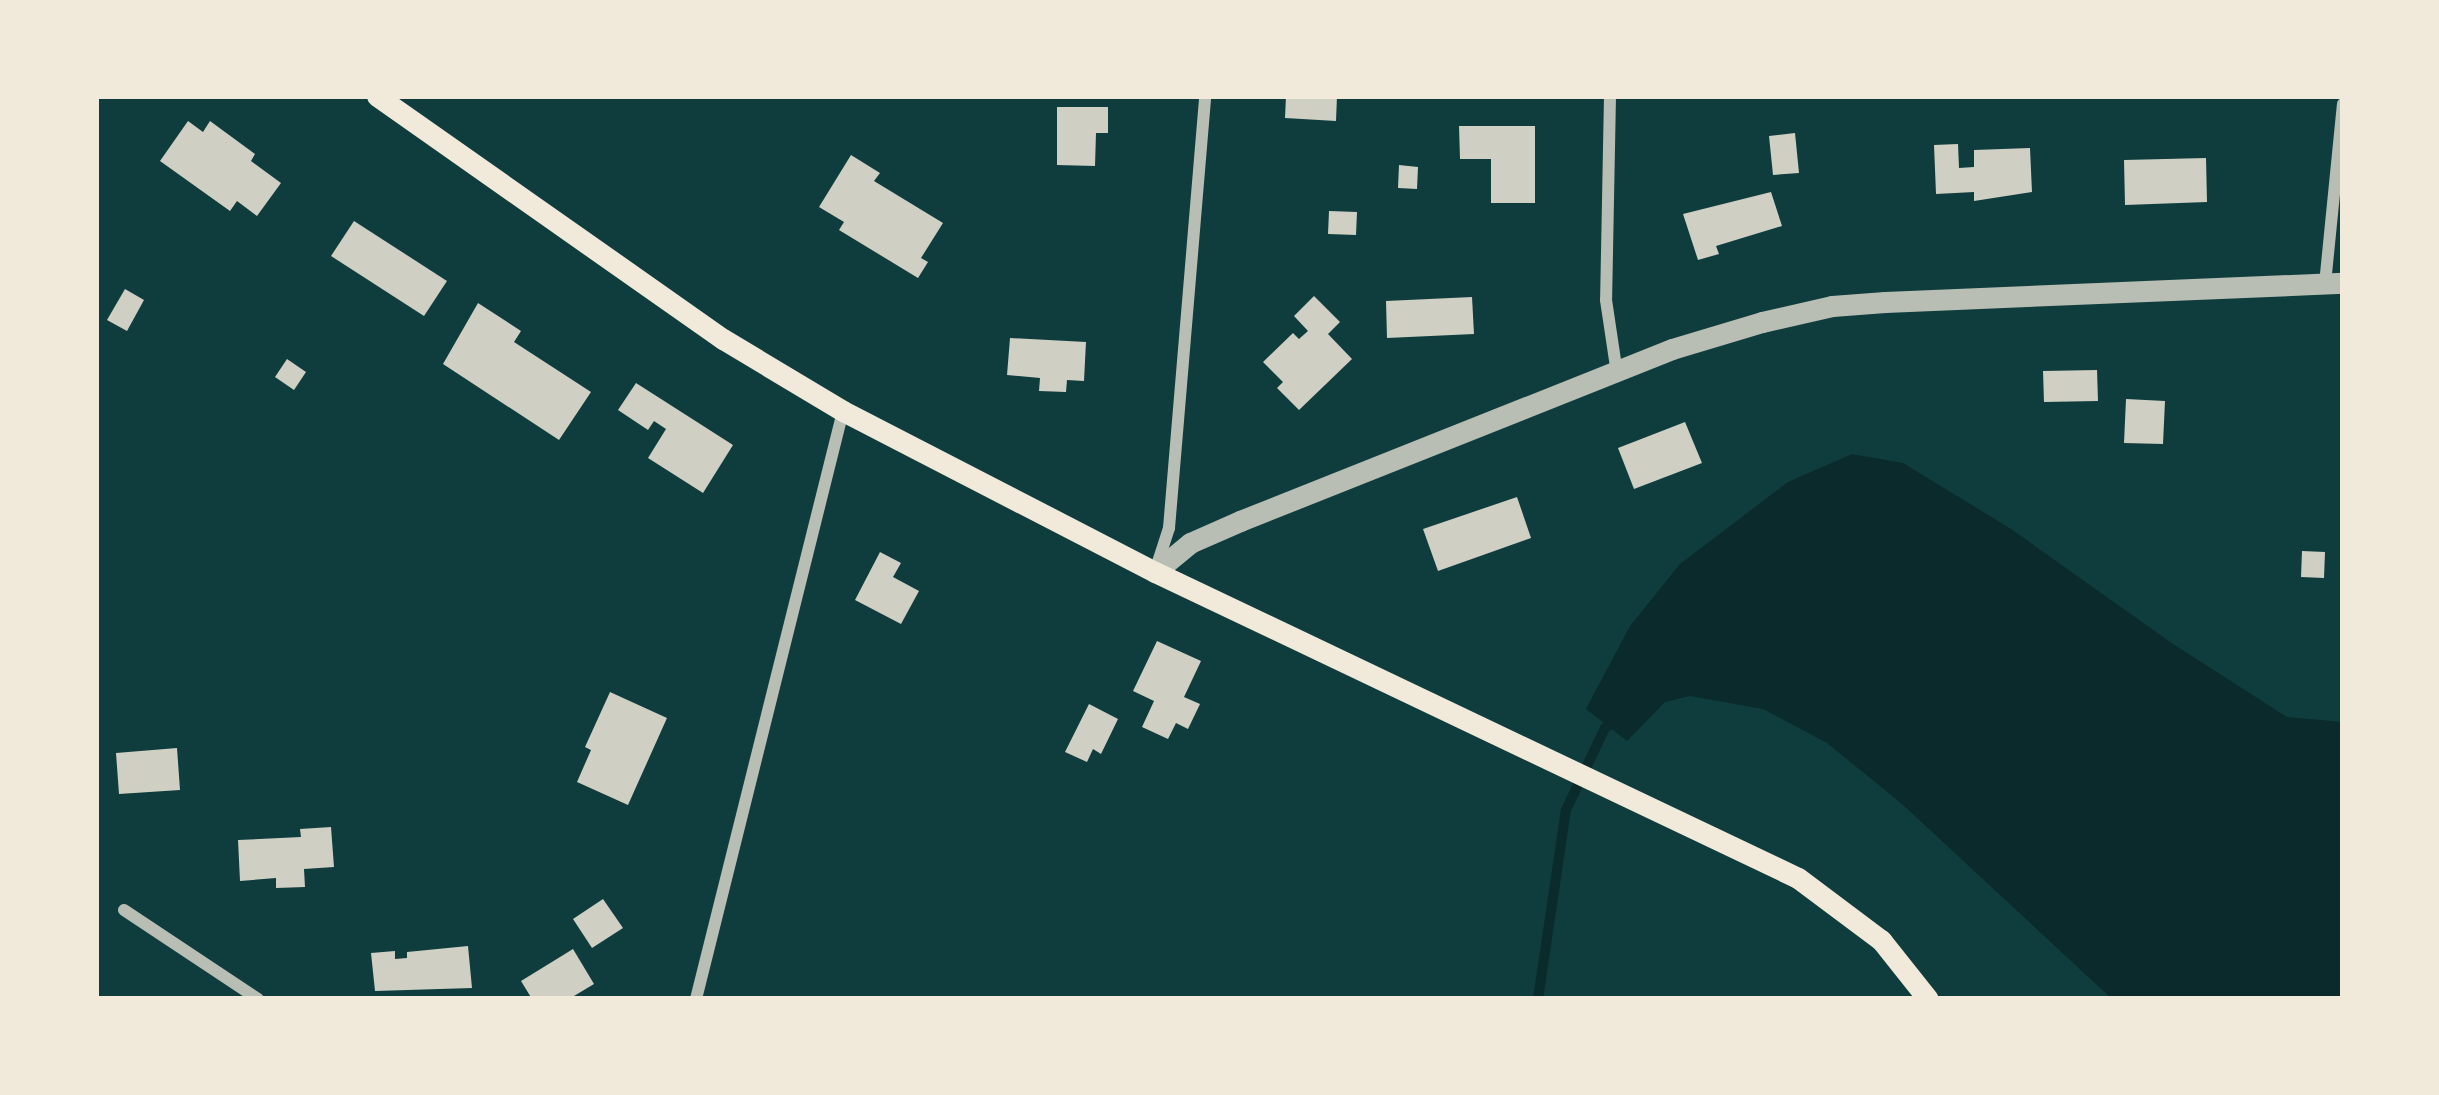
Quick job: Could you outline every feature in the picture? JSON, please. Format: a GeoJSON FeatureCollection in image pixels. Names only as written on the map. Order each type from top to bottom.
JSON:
{"type":"FeatureCollection","features":[{"type":"Feature","properties":{"kind":"main road"},"geometry":{"type":"LineString","coordinates":[[377,96],[723,339],[843,411],[1155,572],[1757,855],[1818,891],[1882,940],[1928,999]]}},
{"type":"Feature","properties":{"kind":"street"},"geometry":{"type":"LineString","coordinates":[[1155,572],[1169,528],[1205,96]]}},
{"type":"Feature","properties":{"kind":"street"},"geometry":{"type":"LineString","coordinates":[[1610,96],[1606,300],[1617,375]]}},
{"type":"Feature","properties":{"kind":"street"},"geometry":{"type":"LineString","coordinates":[[1155,572],[1190,543],[1240,521],[1617,375],[1672,349],[1832,306],[2334,283],[2343,104]]}},
{"type":"Feature","properties":{"kind":"street"},"geometry":{"type":"LineString","coordinates":[[696,999],[843,411]]}},
{"type":"Feature","properties":{"kind":"street"},"geometry":{"type":"LineString","coordinates":[[124,910],[258,999]]}},
{"type":"Feature","properties":{"kind":"water"},"geometry":{"type":"Polygon","coordinates":[[[1852,454],[1903,463],[2011,529],[2173,644],[2287,717],[2343,722],[2343,999],[2112,999],[1902,804],[1827,743],[1763,709],[1690,696],[1665,702],[1627,741],[1586,709],[1630,626],[1680,564],[1788,482],[1852,454]]]}},
{"type":"Feature","properties":{"kind":"building"},"geometry":{"type":"Polygon","coordinates":[[[1286,96],[1337,96],[1336,121],[1285,118],[1286,96]]]}},
{"type":"Feature","properties":{"kind":"building"},"geometry":{"type":"Polygon","coordinates":[[[1057,107],[1108,107],[1108,133],[1096,133],[1095,166],[1057,165],[1057,107]]]}},
{"type":"Feature","properties":{"kind":"building"},"geometry":{"type":"Polygon","coordinates":[[[188,121],[203,132],[210,121],[255,154],[251,161],[281,183],[257,216],[237,201],[230,211],[160,161],[188,121]]]}},
{"type":"Feature","properties":{"kind":"building"},"geometry":{"type":"Polygon","coordinates":[[[1459,126],[1535,126],[1535,203],[1491,203],[1491,159],[1460,159],[1459,126]]]}},
{"type":"Feature","properties":{"kind":"building"},"geometry":{"type":"Polygon","coordinates":[[[1795,133],[1799,173],[1773,175],[1769,136],[1795,133]]]}},
{"type":"Feature","properties":{"kind":"building"},"geometry":{"type":"Polygon","coordinates":[[[1958,144],[1959,168],[1974,167],[1974,150],[2030,148],[2032,192],[1974,201],[1974,192],[1936,194],[1934,145],[1958,144]]]}},
{"type":"Feature","properties":{"kind":"building"},"geometry":{"type":"Polygon","coordinates":[[[851,155],[880,173],[874,181],[943,223],[921,258],[928,262],[918,278],[839,230],[844,222],[819,207],[851,155]]]}},
{"type":"Feature","properties":{"kind":"building"},"geometry":{"type":"Polygon","coordinates":[[[2206,158],[2207,202],[2125,205],[2124,160],[2206,158]]]}},
{"type":"Feature","properties":{"kind":"building"},"geometry":{"type":"Polygon","coordinates":[[[1399,165],[1418,167],[1417,189],[1398,188],[1399,165]]]}},
{"type":"Feature","properties":{"kind":"building"},"geometry":{"type":"Polygon","coordinates":[[[1771,192],[1782,226],[1716,246],[1719,254],[1698,260],[1683,214],[1771,192]]]}},
{"type":"Feature","properties":{"kind":"building"},"geometry":{"type":"Polygon","coordinates":[[[1329,211],[1357,212],[1356,235],[1328,234],[1329,211]]]}},
{"type":"Feature","properties":{"kind":"building"},"geometry":{"type":"Polygon","coordinates":[[[354,221],[447,281],[424,316],[331,256],[354,221]]]}},
{"type":"Feature","properties":{"kind":"building"},"geometry":{"type":"Polygon","coordinates":[[[125,289],[144,300],[127,331],[107,320],[125,289]]]}},
{"type":"Feature","properties":{"kind":"building"},"geometry":{"type":"Polygon","coordinates":[[[1314,296],[1340,322],[1328,334],[1352,359],[1299,410],[1277,388],[1283,382],[1263,362],[1293,333],[1299,339],[1308,331],[1294,316],[1314,296]]]}},
{"type":"Feature","properties":{"kind":"building"},"geometry":{"type":"Polygon","coordinates":[[[1472,297],[1474,334],[1387,338],[1386,301],[1472,297]]]}},
{"type":"Feature","properties":{"kind":"building"},"geometry":{"type":"Polygon","coordinates":[[[478,303],[521,331],[514,342],[591,392],[559,440],[443,364],[478,303]]]}},
{"type":"Feature","properties":{"kind":"building"},"geometry":{"type":"Polygon","coordinates":[[[1010,338],[1086,342],[1084,381],[1067,380],[1066,392],[1039,391],[1040,378],[1007,375],[1010,338]]]}},
{"type":"Feature","properties":{"kind":"building"},"geometry":{"type":"Polygon","coordinates":[[[287,359],[306,372],[294,390],[275,377],[287,359]]]}},
{"type":"Feature","properties":{"kind":"building"},"geometry":{"type":"Polygon","coordinates":[[[2097,370],[2098,401],[2044,402],[2043,371],[2097,370]]]}},
{"type":"Feature","properties":{"kind":"building"},"geometry":{"type":"Polygon","coordinates":[[[636,383],[733,445],[703,493],[648,458],[666,429],[654,421],[648,430],[618,410],[636,383]]]}},
{"type":"Feature","properties":{"kind":"building"},"geometry":{"type":"Polygon","coordinates":[[[2126,399],[2165,401],[2163,444],[2124,443],[2126,399]]]}},
{"type":"Feature","properties":{"kind":"building"},"geometry":{"type":"Polygon","coordinates":[[[1685,422],[1702,463],[1634,489],[1618,448],[1685,422]]]}},
{"type":"Feature","properties":{"kind":"building"},"geometry":{"type":"Polygon","coordinates":[[[1517,497],[1531,538],[1438,571],[1423,529],[1517,497]]]}},
{"type":"Feature","properties":{"kind":"building"},"geometry":{"type":"Polygon","coordinates":[[[2302,551],[2325,552],[2324,578],[2301,577],[2302,551]]]}},
{"type":"Feature","properties":{"kind":"building"},"geometry":{"type":"Polygon","coordinates":[[[880,552],[901,563],[893,577],[919,591],[901,624],[855,600],[880,552]]]}},
{"type":"Feature","properties":{"kind":"building"},"geometry":{"type":"Polygon","coordinates":[[[1157,641],[1201,661],[1184,697],[1200,704],[1188,729],[1176,723],[1168,739],[1142,727],[1154,701],[1133,691],[1157,641]]]}},
{"type":"Feature","properties":{"kind":"building"},"geometry":{"type":"Polygon","coordinates":[[[610,692],[667,718],[628,805],[577,782],[591,750],[585,747],[610,692]]]}},
{"type":"Feature","properties":{"kind":"building"},"geometry":{"type":"Polygon","coordinates":[[[1089,704],[1118,719],[1101,754],[1093,749],[1087,762],[1065,752],[1089,704]]]}},
{"type":"Feature","properties":{"kind":"building"},"geometry":{"type":"Polygon","coordinates":[[[177,748],[180,790],[119,794],[116,753],[177,748]]]}},
{"type":"Feature","properties":{"kind":"building"},"geometry":{"type":"Polygon","coordinates":[[[331,827],[334,867],[304,869],[305,887],[276,888],[276,878],[240,881],[238,840],[301,837],[300,829],[331,827]]]}},
{"type":"Feature","properties":{"kind":"building"},"geometry":{"type":"Polygon","coordinates":[[[603,899],[623,928],[592,948],[573,919],[603,899]]]}},
{"type":"Feature","properties":{"kind":"building"},"geometry":{"type":"Polygon","coordinates":[[[468,946],[472,988],[375,991],[371,953],[395,951],[395,959],[407,958],[407,952],[468,946]]]}},
{"type":"Feature","properties":{"kind":"building"},"geometry":{"type":"Polygon","coordinates":[[[573,949],[594,984],[569,999],[532,999],[521,981],[573,949]]]}},
{"type":"Feature","properties":{"kind":"waterway"},"geometry":{"type":"LineString","coordinates":[[1538,999],[1566,810],[1605,728],[1614,721]]}}]}
